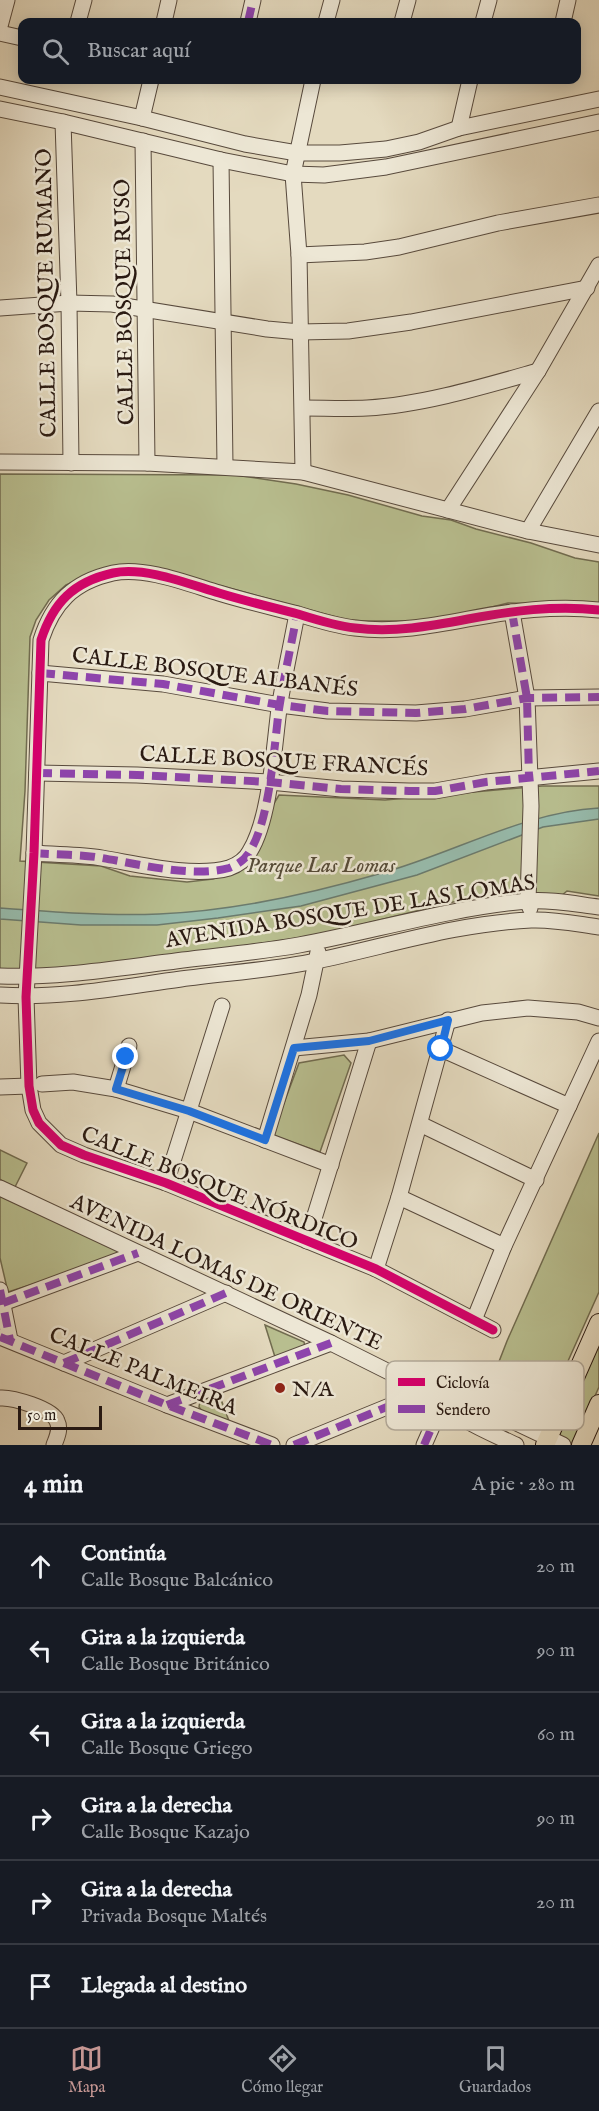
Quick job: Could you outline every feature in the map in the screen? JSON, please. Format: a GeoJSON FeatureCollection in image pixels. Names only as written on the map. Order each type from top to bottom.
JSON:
{"type":"FeatureCollection","features":[{"type":"Feature","properties":{"kind":"main road"},"geometry":{"type":"LineString","coordinates":[[584,1376],[591,1361],[599,1323]]}},
{"type":"Feature","properties":{"kind":"main road"},"geometry":{"type":"LineString","coordinates":[[581,1445],[599,1404]]}},
{"type":"Feature","properties":{"kind":"street"},"geometry":{"type":"LineString","coordinates":[[0,26],[7,0]]}},
{"type":"Feature","properties":{"kind":"street"},"geometry":{"type":"LineString","coordinates":[[79,18],[84,0]]}},
{"type":"Feature","properties":{"kind":"street"},"geometry":{"type":"LineString","coordinates":[[165,18],[169,0]]}},
{"type":"Feature","properties":{"kind":"street"},"geometry":{"type":"LineString","coordinates":[[249,18],[253,0]]}},
{"type":"Feature","properties":{"kind":"street"},"geometry":{"type":"LineString","coordinates":[[327,18],[332,0]]}},
{"type":"Feature","properties":{"kind":"street"},"geometry":{"type":"LineString","coordinates":[[403,18],[408,0]]}},
{"type":"Feature","properties":{"kind":"street"},"geometry":{"type":"LineString","coordinates":[[484,18],[489,0]]}},
{"type":"Feature","properties":{"kind":"street"},"geometry":{"type":"LineString","coordinates":[[564,18],[568,0]]}},
{"type":"Feature","properties":{"kind":"street"},"geometry":{"type":"LineString","coordinates":[[0,33],[18,37]]}},
{"type":"Feature","properties":{"kind":"street"},"geometry":{"type":"LineString","coordinates":[[142,118],[150,84]]}},
{"type":"Feature","properties":{"kind":"street"},"geometry":{"type":"LineString","coordinates":[[303,472],[299,255],[293,174],[312,84]]}},
{"type":"Feature","properties":{"kind":"street"},"geometry":{"type":"LineString","coordinates":[[459,128],[469,84]]}},
{"type":"Feature","properties":{"kind":"street"},"geometry":{"type":"LineString","coordinates":[[0,87],[142,118],[245,144],[297,153],[340,153],[386,149],[419,142],[459,128],[599,99]]}},
{"type":"Feature","properties":{"kind":"street"},"geometry":{"type":"LineString","coordinates":[[0,109],[221,160],[293,174],[324,175],[354,172],[599,122]]}},
{"type":"Feature","properties":{"kind":"street","name":"CALLE BOSQUE RUMANO"},"geometry":{"type":"LineString","coordinates":[[63,122],[71,463]]}},
{"type":"Feature","properties":{"kind":"street","name":"CALLE BOSQUE RUSO"},"geometry":{"type":"LineString","coordinates":[[143,141],[147,463]]}},
{"type":"Feature","properties":{"kind":"street"},"geometry":{"type":"LineString","coordinates":[[221,160],[225,466]]}},
{"type":"Feature","properties":{"kind":"street"},"geometry":{"type":"LineString","coordinates":[[299,255],[365,252],[399,247],[498,223],[599,205]]}},
{"type":"Feature","properties":{"kind":"street"},"geometry":{"type":"LineString","coordinates":[[448,510],[538,371],[599,265]]}},
{"type":"Feature","properties":{"kind":"street"},"geometry":{"type":"LineString","coordinates":[[0,308],[69,303],[112,304],[267,329],[300,332],[348,331],[411,322],[587,288]]}},
{"type":"Feature","properties":{"kind":"street"},"geometry":{"type":"LineString","coordinates":[[303,408],[368,408],[403,403],[485,386],[538,371]]}},
{"type":"Feature","properties":{"kind":"street"},"geometry":{"type":"LineString","coordinates":[[528,531],[599,411]]}},
{"type":"Feature","properties":{"kind":"street"},"geometry":{"type":"LineString","coordinates":[[0,462],[147,463],[303,472],[528,531],[599,545]]}},
{"type":"Feature","properties":{"kind":"street","name":"CALLE BOSQUE NÓRDICO"},"geometry":{"type":"LineString","coordinates":[[494,1330],[376,1269],[166,1183],[61,1145],[39,1123],[33,1110],[36,1085],[26,997],[26,977],[34,853],[40,640],[56,606],[76,589],[94,579],[114,573],[136,572],[182,582],[264,607],[355,628],[382,629],[436,625],[536,609],[599,610]]}},
{"type":"Feature","properties":{"kind":"street"},"geometry":{"type":"LineString","coordinates":[[512,612],[527,698],[531,806],[528,901],[532,920]]}},
{"type":"Feature","properties":{"kind":"street"},"geometry":{"type":"LineString","coordinates":[[34,853],[100,858],[136,865],[187,870],[213,870],[230,867],[241,861],[251,850],[262,819],[297,614]]}},
{"type":"Feature","properties":{"kind":"street","name":"CALLE BOSQUE ALBANÉS"},"geometry":{"type":"LineString","coordinates":[[40,673],[163,684],[280,705],[328,711],[416,713],[475,708],[527,698],[599,697]]}},
{"type":"Feature","properties":{"kind":"street","name":"CALLE BOSQUE FRANCÉS"},"geometry":{"type":"LineString","coordinates":[[37,773],[137,775],[270,782],[341,789],[409,791],[599,771]]}},
{"type":"Feature","properties":{"kind":"street","name":"AVENIDA BOSQUE DE LAS LOMAS"},"geometry":{"type":"LineString","coordinates":[[0,976],[26,977],[81,973],[224,956],[319,940],[445,914],[528,901],[567,902],[599,907]]}},
{"type":"Feature","properties":{"kind":"street","name":"AVENIDA BOSQUE DE LAS LOMAS"},"geometry":{"type":"LineString","coordinates":[[0,995],[55,996],[261,970],[317,961],[446,931],[532,920],[599,927]]}},
{"type":"Feature","properties":{"kind":"street"},"geometry":{"type":"LineString","coordinates":[[265,1140],[294,1048],[317,961],[319,940]]}},
{"type":"Feature","properties":{"kind":"street"},"geometry":{"type":"LineString","coordinates":[[224,956],[224,974]]}},
{"type":"Feature","properties":{"kind":"street"},"geometry":{"type":"LineString","coordinates":[[166,1183],[222,1006]]}},
{"type":"Feature","properties":{"kind":"street"},"geometry":{"type":"LineString","coordinates":[[294,1048],[369,1041],[448,1020],[482,1013],[528,1008],[578,1012],[599,1018]]}},
{"type":"Feature","properties":{"kind":"street"},"geometry":{"type":"LineString","coordinates":[[376,1269],[399,1197],[448,1020]]}},
{"type":"Feature","properties":{"kind":"street"},"geometry":{"type":"LineString","coordinates":[[307,1242],[369,1041]]}},
{"type":"Feature","properties":{"kind":"street"},"geometry":{"type":"LineString","coordinates":[[474,1320],[504,1246],[599,1041]]}},
{"type":"Feature","properties":{"kind":"street"},"geometry":{"type":"LineString","coordinates":[[116,1089],[129,1046]]}},
{"type":"Feature","properties":{"kind":"street"},"geometry":{"type":"LineString","coordinates":[[441,1049],[569,1106]]}},
{"type":"Feature","properties":{"kind":"street"},"geometry":{"type":"LineString","coordinates":[[0,1088],[73,1082],[116,1089],[189,1111],[332,1165]]}},
{"type":"Feature","properties":{"kind":"street"},"geometry":{"type":"LineString","coordinates":[[420,1124],[536,1180]]}},
{"type":"Feature","properties":{"kind":"street","name":"AVENIDA LOMAS DE ORIENTE"},"geometry":{"type":"LineString","coordinates":[[0,1188],[331,1342],[386,1370]]}},
{"type":"Feature","properties":{"kind":"street"},"geometry":{"type":"LineString","coordinates":[[399,1197],[504,1246]]}},
{"type":"Feature","properties":{"kind":"street"},"geometry":{"type":"LineString","coordinates":[[5,1338],[1,1296],[138,1253]]}},
{"type":"Feature","properties":{"kind":"street"},"geometry":{"type":"LineString","coordinates":[[64,1363],[226,1293]]}},
{"type":"Feature","properties":{"kind":"street","name":"CALLE PALMEIRA"},"geometry":{"type":"LineString","coordinates":[[5,1338],[167,1405],[272,1445]]}},
{"type":"Feature","properties":{"kind":"street"},"geometry":{"type":"LineString","coordinates":[[167,1405],[331,1342]]}},
{"type":"Feature","properties":{"kind":"street"},"geometry":{"type":"LineString","coordinates":[[0,1398],[8,1397],[51,1412],[57,1420],[59,1432],[54,1445]]}},
{"type":"Feature","properties":{"kind":"street"},"geometry":{"type":"LineString","coordinates":[[294,1445],[386,1413]]}},
{"type":"Feature","properties":{"kind":"street"},"geometry":{"type":"LineString","coordinates":[[424,1445],[428,1430]]}},
{"type":"Feature","properties":{"kind":"street","name":"AVENIDA LOMAS DE ORIENTE"},"geometry":{"type":"LineString","coordinates":[[488,1430],[516,1445]]}},
{"type":"Feature","properties":{"kind":"street"},"geometry":{"type":"LineString","coordinates":[[499,1437],[502,1430]]}},
{"type":"Feature","properties":{"kind":"street","name":"AVENIDA LOMAS DE ORIENTE"},"geometry":{"type":"LineString","coordinates":[[529,1430],[552,1443]]}},
{"type":"Feature","properties":{"kind":"green space","name":"Parque Las Lomas"},"geometry":{"type":"Polygon","coordinates":[[[0,474],[235,475],[348,495],[422,516],[451,520],[575,558],[599,562],[599,605],[508,603],[436,621],[347,620],[155,568],[110,567],[66,585],[49,600],[36,620],[30,637],[25,791],[20,861],[101,866],[130,876],[187,882],[213,879],[233,872],[279,795],[385,800],[542,786],[599,786],[599,896],[567,891],[561,896],[516,891],[500,899],[494,892],[314,936],[84,968],[0,972],[0,474]]]}},
{"type":"Feature","properties":{"kind":"green space"},"geometry":{"type":"Polygon","coordinates":[[[344,1055],[351,1063],[320,1152],[272,1135],[299,1063],[344,1055]]]}},
{"type":"Feature","properties":{"kind":"green space"},"geometry":{"type":"Polygon","coordinates":[[[599,1133],[599,1292],[568,1361],[499,1361],[599,1133]]]}},
{"type":"Feature","properties":{"kind":"green space"},"geometry":{"type":"Polygon","coordinates":[[[0,1150],[27,1163],[14,1189],[0,1179],[0,1150]]]}},
{"type":"Feature","properties":{"kind":"green space"},"geometry":{"type":"Polygon","coordinates":[[[0,1197],[12,1197],[131,1253],[8,1292],[0,1258],[0,1197]]]}},
{"type":"Feature","properties":{"kind":"green space"},"geometry":{"type":"Polygon","coordinates":[[[265,1325],[304,1342],[305,1346],[275,1357],[265,1325]]]}},
{"type":"Feature","properties":{"kind":"green space"},"geometry":{"type":"Polygon","coordinates":[[[599,1339],[599,1387],[584,1420],[584,1374],[599,1339]]]}},
{"type":"Feature","properties":{"kind":"green space"},"geometry":{"type":"Polygon","coordinates":[[[219,1394],[229,1421],[202,1411],[199,1407],[200,1401],[219,1394]]]}},
{"type":"Feature","properties":{"kind":"green space"},"geometry":{"type":"Polygon","coordinates":[[[560,1430],[580,1430],[573,1445],[554,1445],[560,1430]]]}},
{"type":"Feature","properties":{"kind":"shaded area"},"geometry":{"type":"Polygon","coordinates":[[[599,808],[599,819],[543,827],[417,875],[301,906],[157,925],[81,925],[0,919],[0,908],[99,914],[159,914],[215,909],[272,900],[327,888],[409,865],[489,834],[544,817],[599,808]]]}},
{"type":"Feature","properties":{"kind":"marked path"},"geometry":{"type":"LineString","coordinates":[[249,18],[253,0]]}},
{"type":"Feature","properties":{"kind":"marked path"},"geometry":{"type":"LineString","coordinates":[[512,612],[527,698],[529,778]]}},
{"type":"Feature","properties":{"kind":"marked path"},"geometry":{"type":"LineString","coordinates":[[34,853],[77,855],[199,872],[229,868],[244,859],[257,837],[267,802],[279,709],[297,614]]}},
{"type":"Feature","properties":{"kind":"marked path"},"geometry":{"type":"LineString","coordinates":[[40,673],[163,684],[280,705],[328,711],[416,713],[465,709],[527,698],[599,697]]}},
{"type":"Feature","properties":{"kind":"marked path"},"geometry":{"type":"LineString","coordinates":[[37,773],[137,775],[270,782],[341,789],[435,791],[486,782],[599,771]]}},
{"type":"Feature","properties":{"kind":"marked path"},"geometry":{"type":"LineString","coordinates":[[3,1303],[138,1253]]}},
{"type":"Feature","properties":{"kind":"marked path"},"geometry":{"type":"LineString","coordinates":[[0,1290],[10,1340]]}},
{"type":"Feature","properties":{"kind":"marked path"},"geometry":{"type":"LineString","coordinates":[[64,1363],[226,1293]]}},
{"type":"Feature","properties":{"kind":"marked path"},"geometry":{"type":"LineString","coordinates":[[0,1337],[272,1445]]}},
{"type":"Feature","properties":{"kind":"marked path"},"geometry":{"type":"LineString","coordinates":[[167,1405],[331,1343]]}},
{"type":"Feature","properties":{"kind":"marked path"},"geometry":{"type":"LineString","coordinates":[[294,1445],[386,1407]]}},
{"type":"Feature","properties":{"kind":"marked path"},"geometry":{"type":"LineString","coordinates":[[424,1445],[431,1430]]}},
{"type":"Feature","properties":{"kind":"cycle path"},"geometry":{"type":"LineString","coordinates":[[493,1330],[376,1269],[166,1183],[61,1145],[39,1123],[33,1110],[29,1086],[26,997],[34,853],[41,640],[52,615],[66,596],[87,582],[125,571],[166,577],[326,622],[369,629],[412,628],[533,610],[566,608],[599,610]]}},
{"type":"Feature","properties":{"kind":"place","name":"N/A"},"geometry":{"type":"Point","coordinates":[280,1388]}},
{"type":"Feature","properties":{"kind":"route"},"geometry":{"type":"LineString","coordinates":[[126,1057],[116,1089],[189,1111],[265,1140],[294,1048],[369,1041],[448,1020],[441,1049]]}}]}
